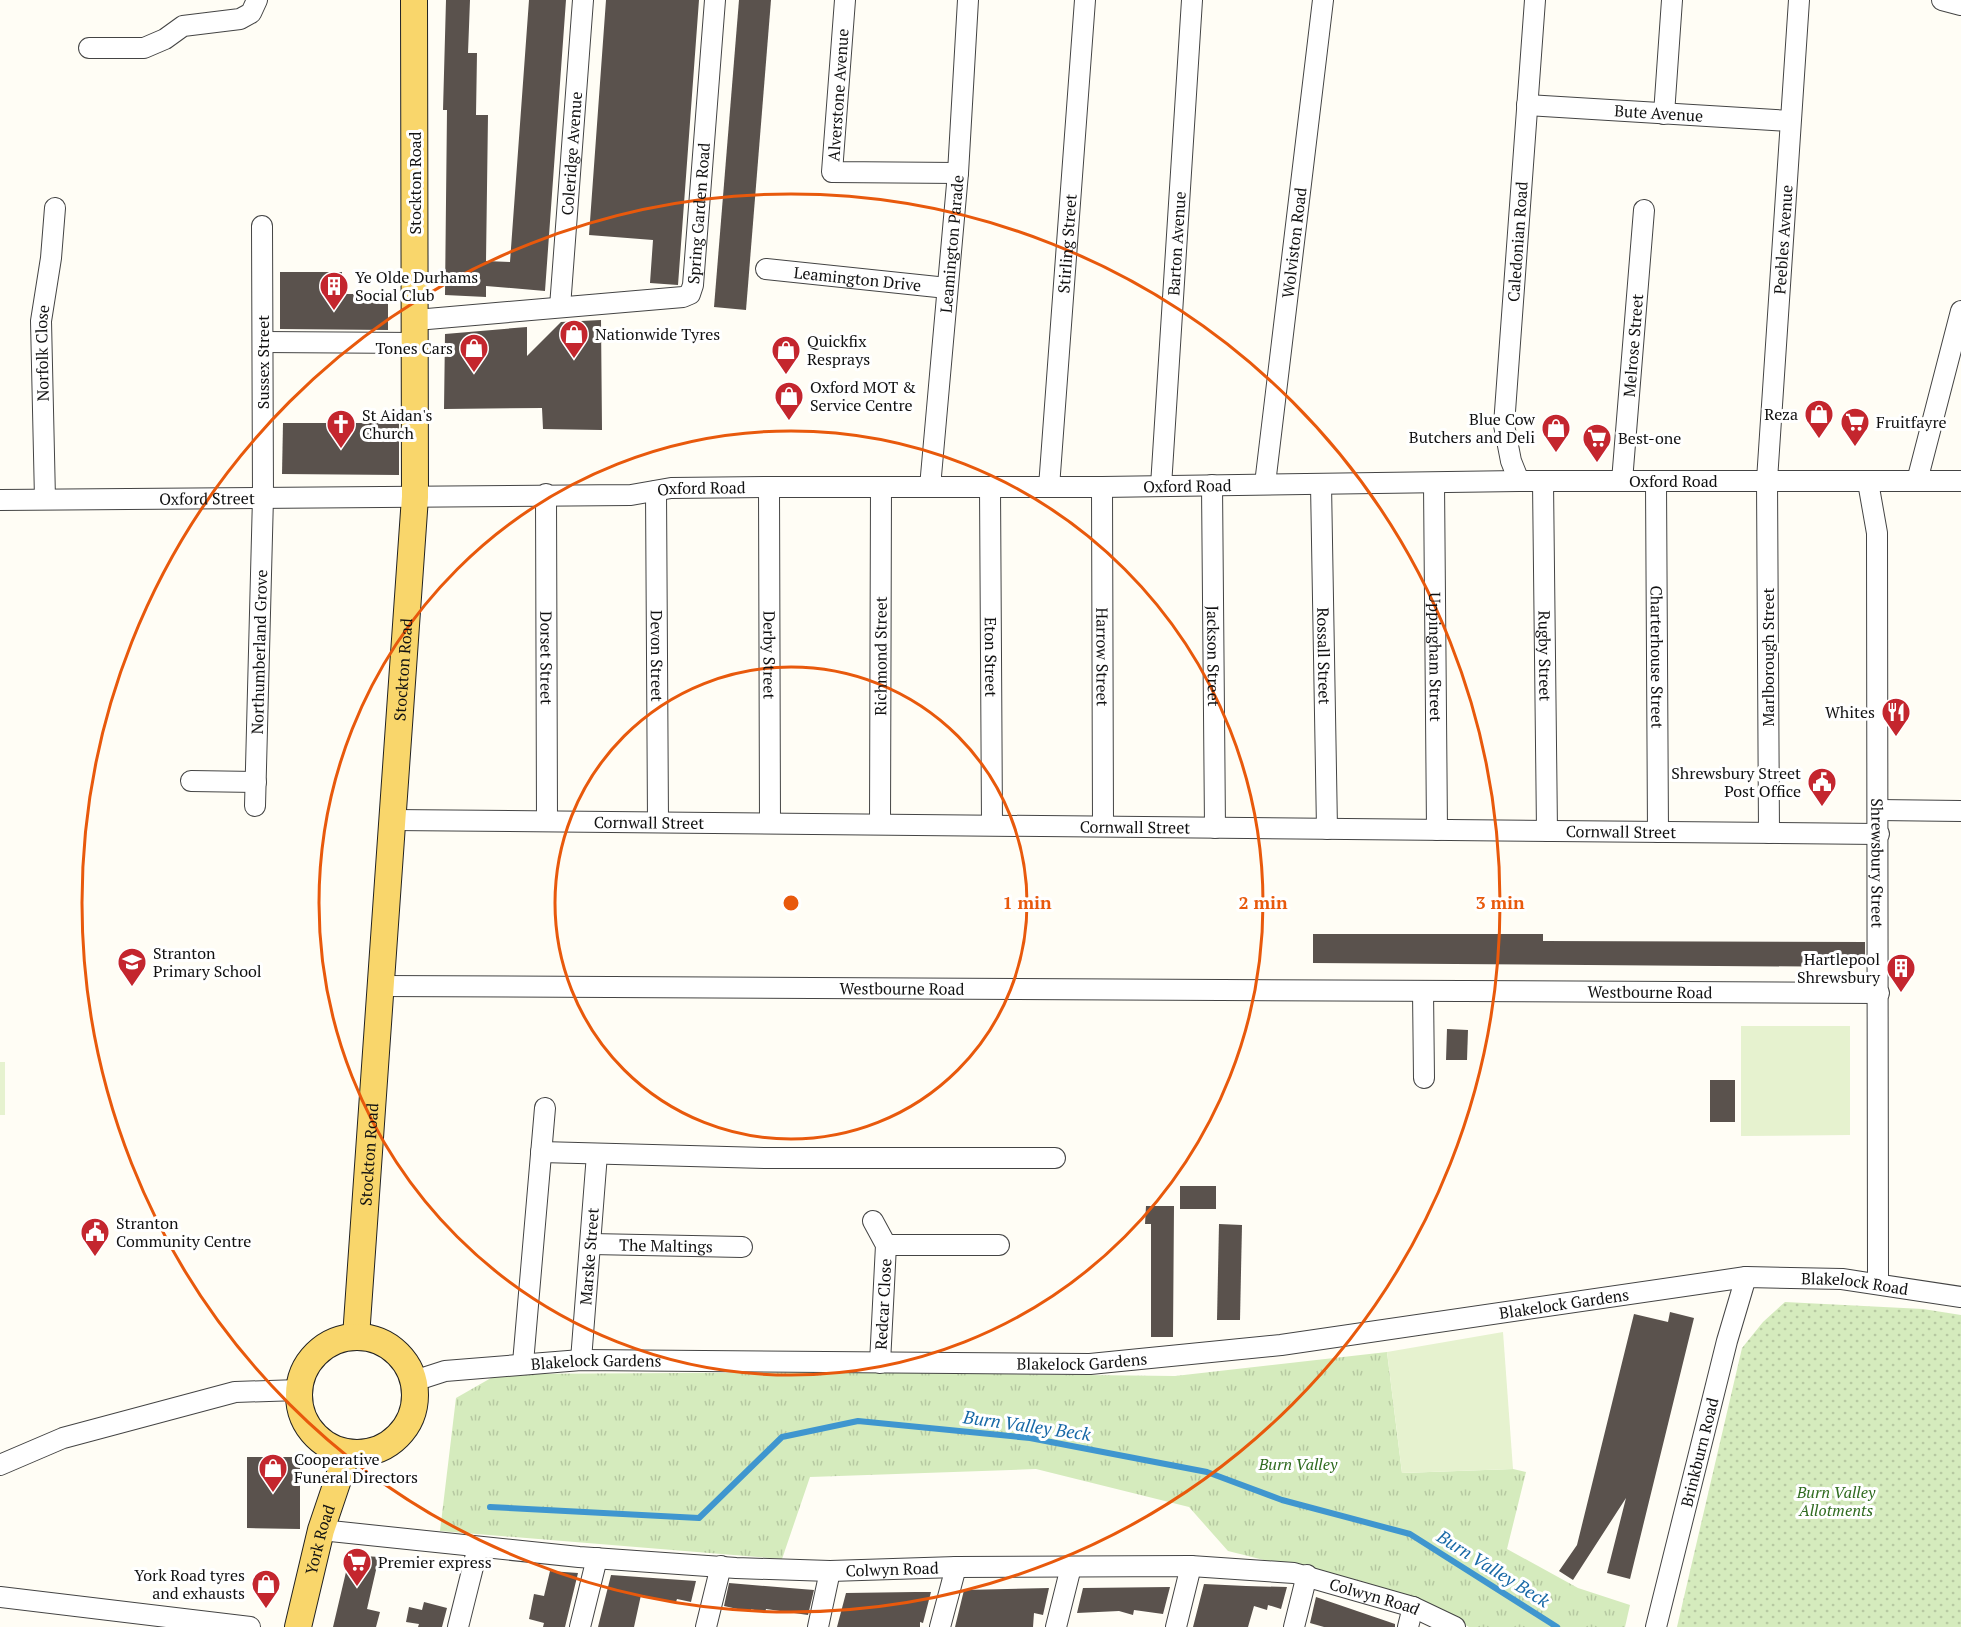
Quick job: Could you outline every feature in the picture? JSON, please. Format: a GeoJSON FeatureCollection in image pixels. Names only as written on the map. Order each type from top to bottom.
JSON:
{"type":"FeatureCollection","features":[{"type":"Feature","properties":{"kind":"main road","name":"Stockton Road"},"geometry":{"type":"LineString","coordinates":[[356,1337],[415,498],[414,0]]}},
{"type":"Feature","properties":{"kind":"main road"},"geometry":{"type":"LineString","coordinates":[[356,1337],[386,1344],[408,1366],[414,1381],[413,1410],[400,1435],[385,1447],[367,1453],[348,1453],[324,1442],[306,1424],[300,1407],[299,1390],[303,1374],[311,1359],[331,1344],[356,1337]]}},
{"type":"Feature","properties":{"kind":"main road","name":"York Road"},"geometry":{"type":"LineString","coordinates":[[298,1627],[321,1530],[348,1453]]}},
{"type":"Feature","properties":{"kind":"street"},"geometry":{"type":"LineString","coordinates":[[89,48],[144,48],[165,39],[183,26],[240,19],[251,13],[257,0]]}},
{"type":"Feature","properties":{"kind":"street","name":"Coleridge Avenue"},"geometry":{"type":"LineString","coordinates":[[560,307],[583,0]]}},
{"type":"Feature","properties":{"kind":"street","name":"Spring Garden Road"},"geometry":{"type":"LineString","coordinates":[[263,342],[416,331],[560,307],[683,297],[690,294],[693,285],[715,0]]}},
{"type":"Feature","properties":{"kind":"street","name":"Alverstone Avenue"},"geometry":{"type":"LineString","coordinates":[[845,0],[832,172],[958,173]]}},
{"type":"Feature","properties":{"kind":"street","name":"Leamington Parade"},"geometry":{"type":"LineString","coordinates":[[930,487],[958,173],[968,0]]}},
{"type":"Feature","properties":{"kind":"street","name":"Stirling Street"},"geometry":{"type":"LineString","coordinates":[[1050,487],[1085,0]]}},
{"type":"Feature","properties":{"kind":"street","name":"Barton Avenue"},"geometry":{"type":"LineString","coordinates":[[1161,486],[1192,0]]}},
{"type":"Feature","properties":{"kind":"street","name":"Wolviston Road"},"geometry":{"type":"LineString","coordinates":[[1265,484],[1323,0]]}},
{"type":"Feature","properties":{"kind":"street","name":"Caledonian Road"},"geometry":{"type":"LineString","coordinates":[[1519,481],[1511,461],[1504,425],[1535,0]]}},
{"type":"Feature","properties":{"kind":"street"},"geometry":{"type":"LineString","coordinates":[[1664,114],[1672,0]]}},
{"type":"Feature","properties":{"kind":"street","name":"Peebles Avenue"},"geometry":{"type":"LineString","coordinates":[[1767,480],[1799,0]]}},
{"type":"Feature","properties":{"kind":"street"},"geometry":{"type":"LineString","coordinates":[[1942,0],[1961,5]]}},
{"type":"Feature","properties":{"kind":"street","name":"Bute Avenue"},"geometry":{"type":"LineString","coordinates":[[1527,105],[1790,122]]}},
{"type":"Feature","properties":{"kind":"street","name":"Norfolk Close"},"geometry":{"type":"LineString","coordinates":[[45,499],[41,321],[51,258],[55,208]]}},
{"type":"Feature","properties":{"kind":"street","name":"Melrose Street"},"geometry":{"type":"LineString","coordinates":[[1622,482],[1644,210]]}},
{"type":"Feature","properties":{"kind":"street","name":"Sussex Street"},"geometry":{"type":"LineString","coordinates":[[262,226],[263,497]]}},
{"type":"Feature","properties":{"kind":"street","name":"Leamington Drive"},"geometry":{"type":"LineString","coordinates":[[766,269],[947,288]]}},
{"type":"Feature","properties":{"kind":"street"},"geometry":{"type":"LineString","coordinates":[[1917,481],[1961,311]]}},
{"type":"Feature","properties":{"kind":"street","name":"Oxford Road"},"geometry":{"type":"LineString","coordinates":[[415,498],[546,494],[631,495],[656,491],[769,487],[1102,487],[1519,481],[1656,483],[1767,480],[1961,481]]}},
{"type":"Feature","properties":{"kind":"street","name":"Marlborough Street"},"geometry":{"type":"LineString","coordinates":[[1767,480],[1769,833]]}},
{"type":"Feature","properties":{"kind":"street","name":"Rugby Street"},"geometry":{"type":"LineString","coordinates":[[1543,482],[1547,831]]}},
{"type":"Feature","properties":{"kind":"street","name":"Shrewsbury Street"},"geometry":{"type":"LineString","coordinates":[[1868,482],[1877,533],[1878,1283]]}},
{"type":"Feature","properties":{"kind":"street","name":"Uppingham Street"},"geometry":{"type":"LineString","coordinates":[[1434,483],[1437,830]]}},
{"type":"Feature","properties":{"kind":"street","name":"Charterhouse Street"},"geometry":{"type":"LineString","coordinates":[[1656,483],[1658,832]]}},
{"type":"Feature","properties":{"kind":"street","name":"Rossall Street"},"geometry":{"type":"LineString","coordinates":[[1321,484],[1327,829]]}},
{"type":"Feature","properties":{"kind":"street","name":"Jackson Street"},"geometry":{"type":"LineString","coordinates":[[1212,485],[1215,828]]}},
{"type":"Feature","properties":{"kind":"street","name":"Derby Street"},"geometry":{"type":"LineString","coordinates":[[769,487],[770,823]]}},
{"type":"Feature","properties":{"kind":"street","name":"Richmond Street"},"geometry":{"type":"LineString","coordinates":[[880,824],[881,487]]}},
{"type":"Feature","properties":{"kind":"street","name":"Eton Street"},"geometry":{"type":"LineString","coordinates":[[990,487],[992,825]]}},
{"type":"Feature","properties":{"kind":"street","name":"Harrow Street"},"geometry":{"type":"LineString","coordinates":[[1102,487],[1103,826]]}},
{"type":"Feature","properties":{"kind":"street","name":"Devon Street"},"geometry":{"type":"LineString","coordinates":[[656,491],[658,822]]}},
{"type":"Feature","properties":{"kind":"street","name":"Dorset Street"},"geometry":{"type":"LineString","coordinates":[[546,494],[547,821]]}},
{"type":"Feature","properties":{"kind":"street","name":"Northumberland Grove"},"geometry":{"type":"LineString","coordinates":[[255,806],[263,497]]}},
{"type":"Feature","properties":{"kind":"street","name":"Oxford Street"},"geometry":{"type":"LineString","coordinates":[[0,500],[415,498]]}},
{"type":"Feature","properties":{"kind":"street"},"geometry":{"type":"LineString","coordinates":[[191,781],[256,782]]}},
{"type":"Feature","properties":{"kind":"street"},"geometry":{"type":"LineString","coordinates":[[1878,810],[1961,811]]}},
{"type":"Feature","properties":{"kind":"street","name":"Cornwall Street"},"geometry":{"type":"LineString","coordinates":[[393,820],[1879,834]]}},
{"type":"Feature","properties":{"kind":"street","name":"Westbourne Road"},"geometry":{"type":"LineString","coordinates":[[380,986],[1879,993]]}},
{"type":"Feature","properties":{"kind":"street"},"geometry":{"type":"LineString","coordinates":[[1423,991],[1424,1078]]}},
{"type":"Feature","properties":{"kind":"street"},"geometry":{"type":"LineString","coordinates":[[523,1363],[545,1108]]}},
{"type":"Feature","properties":{"kind":"street"},"geometry":{"type":"LineString","coordinates":[[541,1152],[765,1158],[1055,1158]]}},
{"type":"Feature","properties":{"kind":"street","name":"Marske Street"},"geometry":{"type":"LineString","coordinates":[[581,1360],[597,1154]]}},
{"type":"Feature","properties":{"kind":"street","name":"Redcar Close"},"geometry":{"type":"LineString","coordinates":[[873,1221],[886,1245],[880,1363]]}},
{"type":"Feature","properties":{"kind":"street","name":"The Maltings"},"geometry":{"type":"LineString","coordinates":[[591,1244],[742,1247]]}},
{"type":"Feature","properties":{"kind":"street","name":"Redcar Close"},"geometry":{"type":"LineString","coordinates":[[886,1245],[999,1245]]}},
{"type":"Feature","properties":{"kind":"street","name":"Blakelock Road"},"geometry":{"type":"LineString","coordinates":[[1746,1277],[1806,1277],[1878,1283],[1961,1297]]}},
{"type":"Feature","properties":{"kind":"street","name":"Blakelock Gardens"},"geometry":{"type":"LineString","coordinates":[[414,1381],[445,1371],[581,1360],[1090,1364],[1390,1330],[1746,1277]]}},
{"type":"Feature","properties":{"kind":"street","name":"Brinkburn Road"},"geometry":{"type":"LineString","coordinates":[[1656,1627],[1726,1341],[1746,1277]]}},
{"type":"Feature","properties":{"kind":"street"},"geometry":{"type":"LineString","coordinates":[[0,1465],[63,1438],[236,1392],[299,1390]]}},
{"type":"Feature","properties":{"kind":"street","name":"Colwyn Road"},"geometry":{"type":"LineString","coordinates":[[321,1530],[598,1558],[728,1567],[830,1571],[956,1567],[1191,1566],[1307,1575],[1413,1607],[1455,1627]]}},
{"type":"Feature","properties":{"kind":"street"},"geometry":{"type":"LineString","coordinates":[[458,1627],[478,1547]]}},
{"type":"Feature","properties":{"kind":"street"},"geometry":{"type":"LineString","coordinates":[[580,1627],[598,1558]]}},
{"type":"Feature","properties":{"kind":"street"},"geometry":{"type":"LineString","coordinates":[[1176,1627],[1191,1566]]}},
{"type":"Feature","properties":{"kind":"street"},"geometry":{"type":"LineString","coordinates":[[706,1627],[728,1567]]}},
{"type":"Feature","properties":{"kind":"street"},"geometry":{"type":"LineString","coordinates":[[940,1627],[956,1567]]}},
{"type":"Feature","properties":{"kind":"street"},"geometry":{"type":"LineString","coordinates":[[1056,1627],[1071,1567]]}},
{"type":"Feature","properties":{"kind":"street"},"geometry":{"type":"LineString","coordinates":[[818,1627],[830,1571]]}},
{"type":"Feature","properties":{"kind":"street"},"geometry":{"type":"LineString","coordinates":[[1294,1627],[1307,1575]]}},
{"type":"Feature","properties":{"kind":"street"},"geometry":{"type":"LineString","coordinates":[[0,1597],[250,1627]]}},
{"type":"Feature","properties":{"kind":"street"},"geometry":{"type":"LineString","coordinates":[[1408,1627],[1413,1607]]}},
{"type":"Feature","properties":{"kind":"green space"},"geometry":{"type":"Polygon","coordinates":[[[1741,1026],[1850,1026],[1850,1135],[1741,1136],[1741,1026]]]}},
{"type":"Feature","properties":{"kind":"green space"},"geometry":{"type":"Polygon","coordinates":[[[0,1062],[5,1062],[5,1115],[0,1115],[0,1062]]]}},
{"type":"Feature","properties":{"kind":"green space","name":"Burn Valley Allotments"},"geometry":{"type":"Polygon","coordinates":[[[1785,1302],[1923,1309],[1961,1315],[1961,1627],[1677,1627],[1742,1348],[1763,1322],[1785,1302]]]}},
{"type":"Feature","properties":{"kind":"green space"},"geometry":{"type":"Polygon","coordinates":[[[1503,1332],[1513,1469],[1402,1473],[1387,1352],[1503,1332]]]}},
{"type":"Feature","properties":{"kind":"green space","name":"Burn Valley"},"geometry":{"type":"Polygon","coordinates":[[[1387,1352],[1402,1473],[1513,1469],[1526,1472],[1507,1549],[1578,1588],[1630,1605],[1625,1627],[1469,1627],[1417,1598],[1228,1551],[1189,1507],[1036,1469],[810,1477],[782,1559],[440,1531],[456,1398],[498,1374],[829,1372],[1175,1376],[1387,1352]]]}},
{"type":"Feature","properties":{"kind":"building"},"geometry":{"type":"Polygon","coordinates":[[[446,0],[470,0],[468,53],[477,53],[476,115],[488,115],[486,261],[510,262],[529,0],[566,0],[545,291],[486,286],[486,297],[445,295],[447,110],[443,110],[446,0]]]}},
{"type":"Feature","properties":{"kind":"building"},"geometry":{"type":"Polygon","coordinates":[[[606,0],[699,0],[678,285],[650,283],[653,240],[589,235],[606,0]]]}},
{"type":"Feature","properties":{"kind":"building"},"geometry":{"type":"Polygon","coordinates":[[[739,0],[771,0],[746,310],[714,307],[739,0]]]}},
{"type":"Feature","properties":{"kind":"building","name":"Ye Olde Durhams Social Club"},"geometry":{"type":"Polygon","coordinates":[[[280,272],[342,272],[342,294],[388,294],[388,330],[280,329],[280,272]]]}},
{"type":"Feature","properties":{"kind":"building"},"geometry":{"type":"Polygon","coordinates":[[[601,320],[602,430],[543,429],[542,408],[444,409],[445,334],[527,327],[527,356],[561,322],[601,320]]]}},
{"type":"Feature","properties":{"kind":"building","name":"St Aidan's Church"},"geometry":{"type":"Polygon","coordinates":[[[283,423],[399,423],[399,475],[282,474],[283,423]]]}},
{"type":"Feature","properties":{"kind":"building"},"geometry":{"type":"Polygon","coordinates":[[[1313,934],[1543,934],[1543,941],[1865,942],[1865,967],[1313,963],[1313,934]]]}},
{"type":"Feature","properties":{"kind":"building"},"geometry":{"type":"Polygon","coordinates":[[[1447,1029],[1468,1030],[1467,1060],[1446,1060],[1447,1029]]]}},
{"type":"Feature","properties":{"kind":"building"},"geometry":{"type":"Polygon","coordinates":[[[1710,1080],[1735,1080],[1735,1122],[1710,1122],[1710,1080]]]}},
{"type":"Feature","properties":{"kind":"building"},"geometry":{"type":"Polygon","coordinates":[[[1180,1186],[1216,1186],[1216,1209],[1180,1209],[1180,1186]]]}},
{"type":"Feature","properties":{"kind":"building"},"geometry":{"type":"Polygon","coordinates":[[[1146,1206],[1174,1206],[1173,1337],[1151,1337],[1151,1224],[1145,1224],[1146,1206]]]}},
{"type":"Feature","properties":{"kind":"building"},"geometry":{"type":"Polygon","coordinates":[[[1219,1224],[1242,1225],[1240,1320],[1217,1320],[1219,1224]]]}},
{"type":"Feature","properties":{"kind":"building"},"geometry":{"type":"Polygon","coordinates":[[[1670,1312],[1694,1318],[1630,1579],[1607,1573],[1626,1498],[1573,1580],[1559,1571],[1577,1545],[1634,1314],[1668,1322],[1670,1312]]]}},
{"type":"Feature","properties":{"kind":"building","name":"Cooperative Funeral Directors"},"geometry":{"type":"Polygon","coordinates":[[[247,1457],[300,1457],[300,1529],[247,1528],[247,1457]]]}},
{"type":"Feature","properties":{"kind":"building"},"geometry":{"type":"Polygon","coordinates":[[[350,1555],[379,1557],[367,1609],[380,1612],[376,1627],[333,1627],[350,1555]]]}},
{"type":"Feature","properties":{"kind":"building"},"geometry":{"type":"Polygon","coordinates":[[[550,1571],[578,1573],[565,1627],[543,1627],[544,1623],[529,1619],[534,1594],[544,1596],[550,1571]]]}},
{"type":"Feature","properties":{"kind":"building"},"geometry":{"type":"Polygon","coordinates":[[[611,1575],[696,1581],[691,1602],[677,1599],[676,1602],[641,1595],[634,1627],[598,1627],[611,1575]]]}},
{"type":"Feature","properties":{"kind":"building"},"geometry":{"type":"Polygon","coordinates":[[[729,1583],[814,1590],[808,1615],[766,1609],[765,1613],[751,1609],[751,1612],[724,1606],[729,1583]]]}},
{"type":"Feature","properties":{"kind":"building"},"geometry":{"type":"Polygon","coordinates":[[[1204,1584],[1287,1587],[1281,1609],[1268,1605],[1267,1610],[1254,1606],[1248,1627],[1193,1627],[1204,1584]]]}},
{"type":"Feature","properties":{"kind":"building"},"geometry":{"type":"Polygon","coordinates":[[[1170,1587],[1163,1614],[1134,1610],[1133,1615],[1119,1611],[1077,1613],[1083,1588],[1170,1587]]]}},
{"type":"Feature","properties":{"kind":"building"},"geometry":{"type":"Polygon","coordinates":[[[1049,1588],[1043,1615],[1034,1613],[1033,1627],[955,1627],[964,1590],[1049,1588]]]}},
{"type":"Feature","properties":{"kind":"building"},"geometry":{"type":"Polygon","coordinates":[[[931,1592],[920,1627],[837,1627],[846,1593],[931,1592]]]}},
{"type":"Feature","properties":{"kind":"building"},"geometry":{"type":"Polygon","coordinates":[[[1316,1597],[1395,1624],[1395,1627],[1324,1627],[1310,1623],[1316,1597]]]}},
{"type":"Feature","properties":{"kind":"building"},"geometry":{"type":"Polygon","coordinates":[[[424,1602],[447,1608],[442,1627],[418,1627],[419,1624],[406,1622],[409,1607],[422,1610],[424,1602]]]}},
{"type":"Feature","properties":{"kind":"waterway","name":"Burn Valley Beck"},"geometry":{"type":"LineString","coordinates":[[490,1507],[699,1518],[782,1437],[858,1421],[1030,1438],[1207,1472],[1282,1500],[1410,1534],[1557,1627]]}},
{"type":"Feature","properties":{"kind":"place","name":"Ye Olde Durhams Social Club"},"geometry":{"type":"Point","coordinates":[334,312]}},
{"type":"Feature","properties":{"kind":"place","name":"Nationwide Tyres"},"geometry":{"type":"Point","coordinates":[574,360]}},
{"type":"Feature","properties":{"kind":"place","name":"Tones Cars"},"geometry":{"type":"Point","coordinates":[474,374]}},
{"type":"Feature","properties":{"kind":"place","name":"Quickfix Resprays"},"geometry":{"type":"Point","coordinates":[786,376]}},
{"type":"Feature","properties":{"kind":"place","name":"Oxford MOT & Service Centre"},"geometry":{"type":"Point","coordinates":[789,422]}},
{"type":"Feature","properties":{"kind":"place","name":"Reza"},"geometry":{"type":"Point","coordinates":[1819,440]}},
{"type":"Feature","properties":{"kind":"place","name":"Fruitfayre"},"geometry":{"type":"Point","coordinates":[1855,448]}},
{"type":"Feature","properties":{"kind":"place","name":"St Aidan's Church"},"geometry":{"type":"Point","coordinates":[341,450]}},
{"type":"Feature","properties":{"kind":"place","name":"Blue Cow Butchers and Deli"},"geometry":{"type":"Point","coordinates":[1556,454]}},
{"type":"Feature","properties":{"kind":"place","name":"Best-one"},"geometry":{"type":"Point","coordinates":[1597,464]}},
{"type":"Feature","properties":{"kind":"place","name":"Whites"},"geometry":{"type":"Point","coordinates":[1896,738]}},
{"type":"Feature","properties":{"kind":"place","name":"Shrewsbury Street Post Office"},"geometry":{"type":"Point","coordinates":[1822,808]}},
{"type":"Feature","properties":{"kind":"place","name":"Stranton Primary School"},"geometry":{"type":"Point","coordinates":[132,988]}},
{"type":"Feature","properties":{"kind":"place","name":"Hartlepool Shrewsbury"},"geometry":{"type":"Point","coordinates":[1901,994]}},
{"type":"Feature","properties":{"kind":"place","name":"Stranton Community Centre"},"geometry":{"type":"Point","coordinates":[95,1258]}},
{"type":"Feature","properties":{"kind":"place","name":"Cooperative Funeral Directors"},"geometry":{"type":"Point","coordinates":[273,1494]}},
{"type":"Feature","properties":{"kind":"place","name":"Premier express"},"geometry":{"type":"Point","coordinates":[357,1588]}},
{"type":"Feature","properties":{"kind":"place","name":"York Road tyres and exhausts"},"geometry":{"type":"Point","coordinates":[266,1610]}}]}
